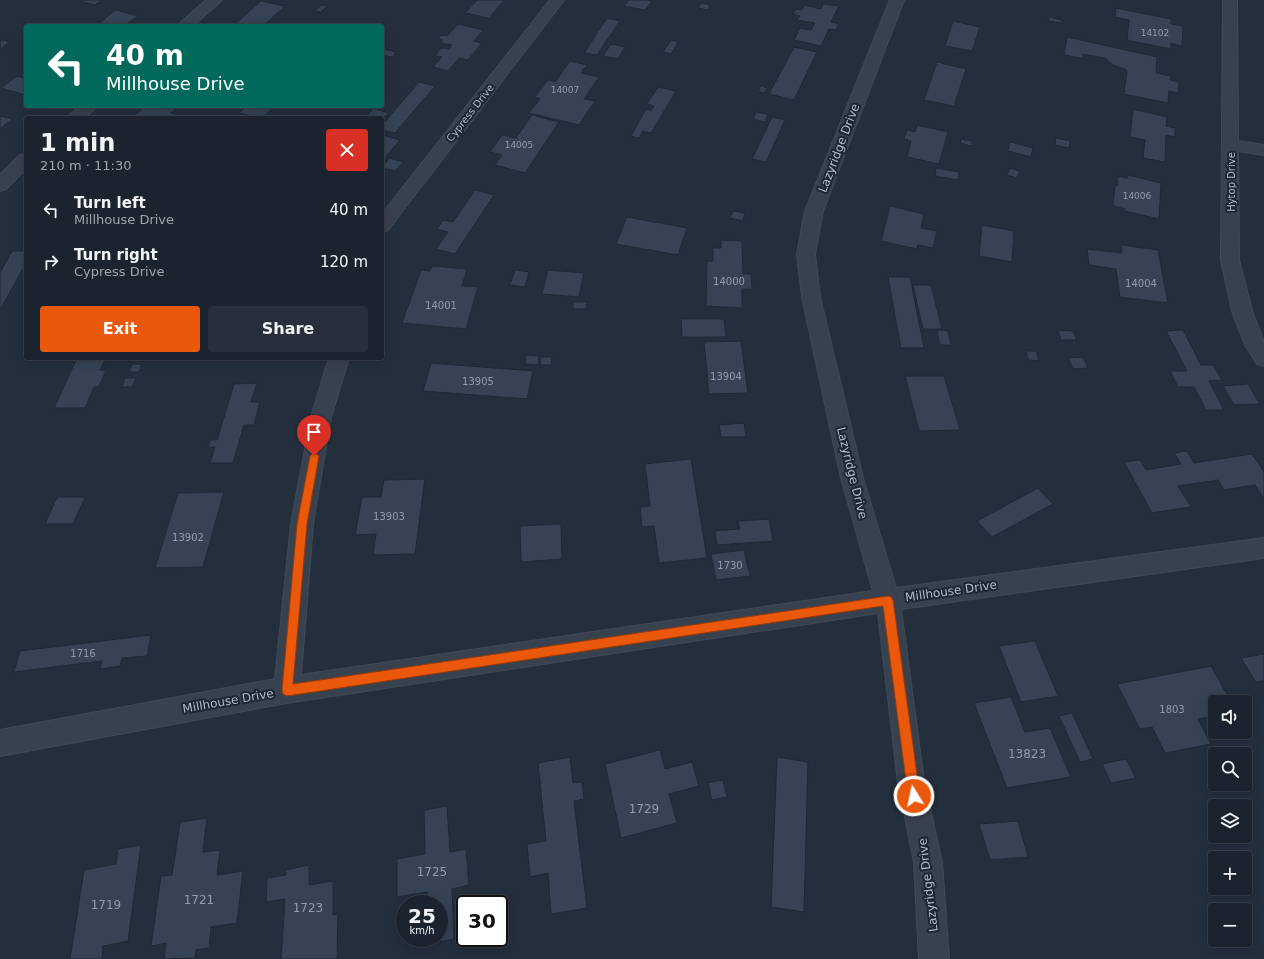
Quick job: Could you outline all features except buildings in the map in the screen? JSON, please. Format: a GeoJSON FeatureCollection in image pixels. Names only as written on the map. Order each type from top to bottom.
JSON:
{"type":"FeatureCollection","features":[{"type":"Feature","properties":{"kind":"street"},"geometry":{"type":"LineString","coordinates":[[186,24],[215,0]]}},
{"type":"Feature","properties":{"kind":"street","name":"Cypress Drive"},"geometry":{"type":"LineString","coordinates":[[384,223],[557,0]]}},
{"type":"Feature","properties":{"kind":"street","name":"Lazyridge Drive"},"geometry":{"type":"LineString","coordinates":[[897,0],[814,211],[806,254],[811,297],[852,478],[888,600],[911,782],[928,862],[935,953],[934,959]]}},
{"type":"Feature","properties":{"kind":"street","name":"Hytop Drive"},"geometry":{"type":"LineString","coordinates":[[1230,0],[1230,260],[1242,311],[1255,345],[1264,358]]}},
{"type":"Feature","properties":{"kind":"street"},"geometry":{"type":"LineString","coordinates":[[77,116],[87,108]]}},
{"type":"Feature","properties":{"kind":"street"},"geometry":{"type":"LineString","coordinates":[[1231,144],[1264,150]]}},
{"type":"Feature","properties":{"kind":"street"},"geometry":{"type":"LineString","coordinates":[[0,185],[24,161]]}},
{"type":"Feature","properties":{"kind":"street"},"geometry":{"type":"LineString","coordinates":[[287,690],[302,524],[321,417],[338,360]]}},
{"type":"Feature","properties":{"kind":"street","name":"Millhouse Drive"},"geometry":{"type":"LineString","coordinates":[[0,743],[287,690],[888,600],[1264,548]]}},
{"type":"Feature","properties":{"kind":"route"},"geometry":{"type":"LineString","coordinates":[[314,456],[302,524],[287,690],[888,600],[914,796]]}}]}
